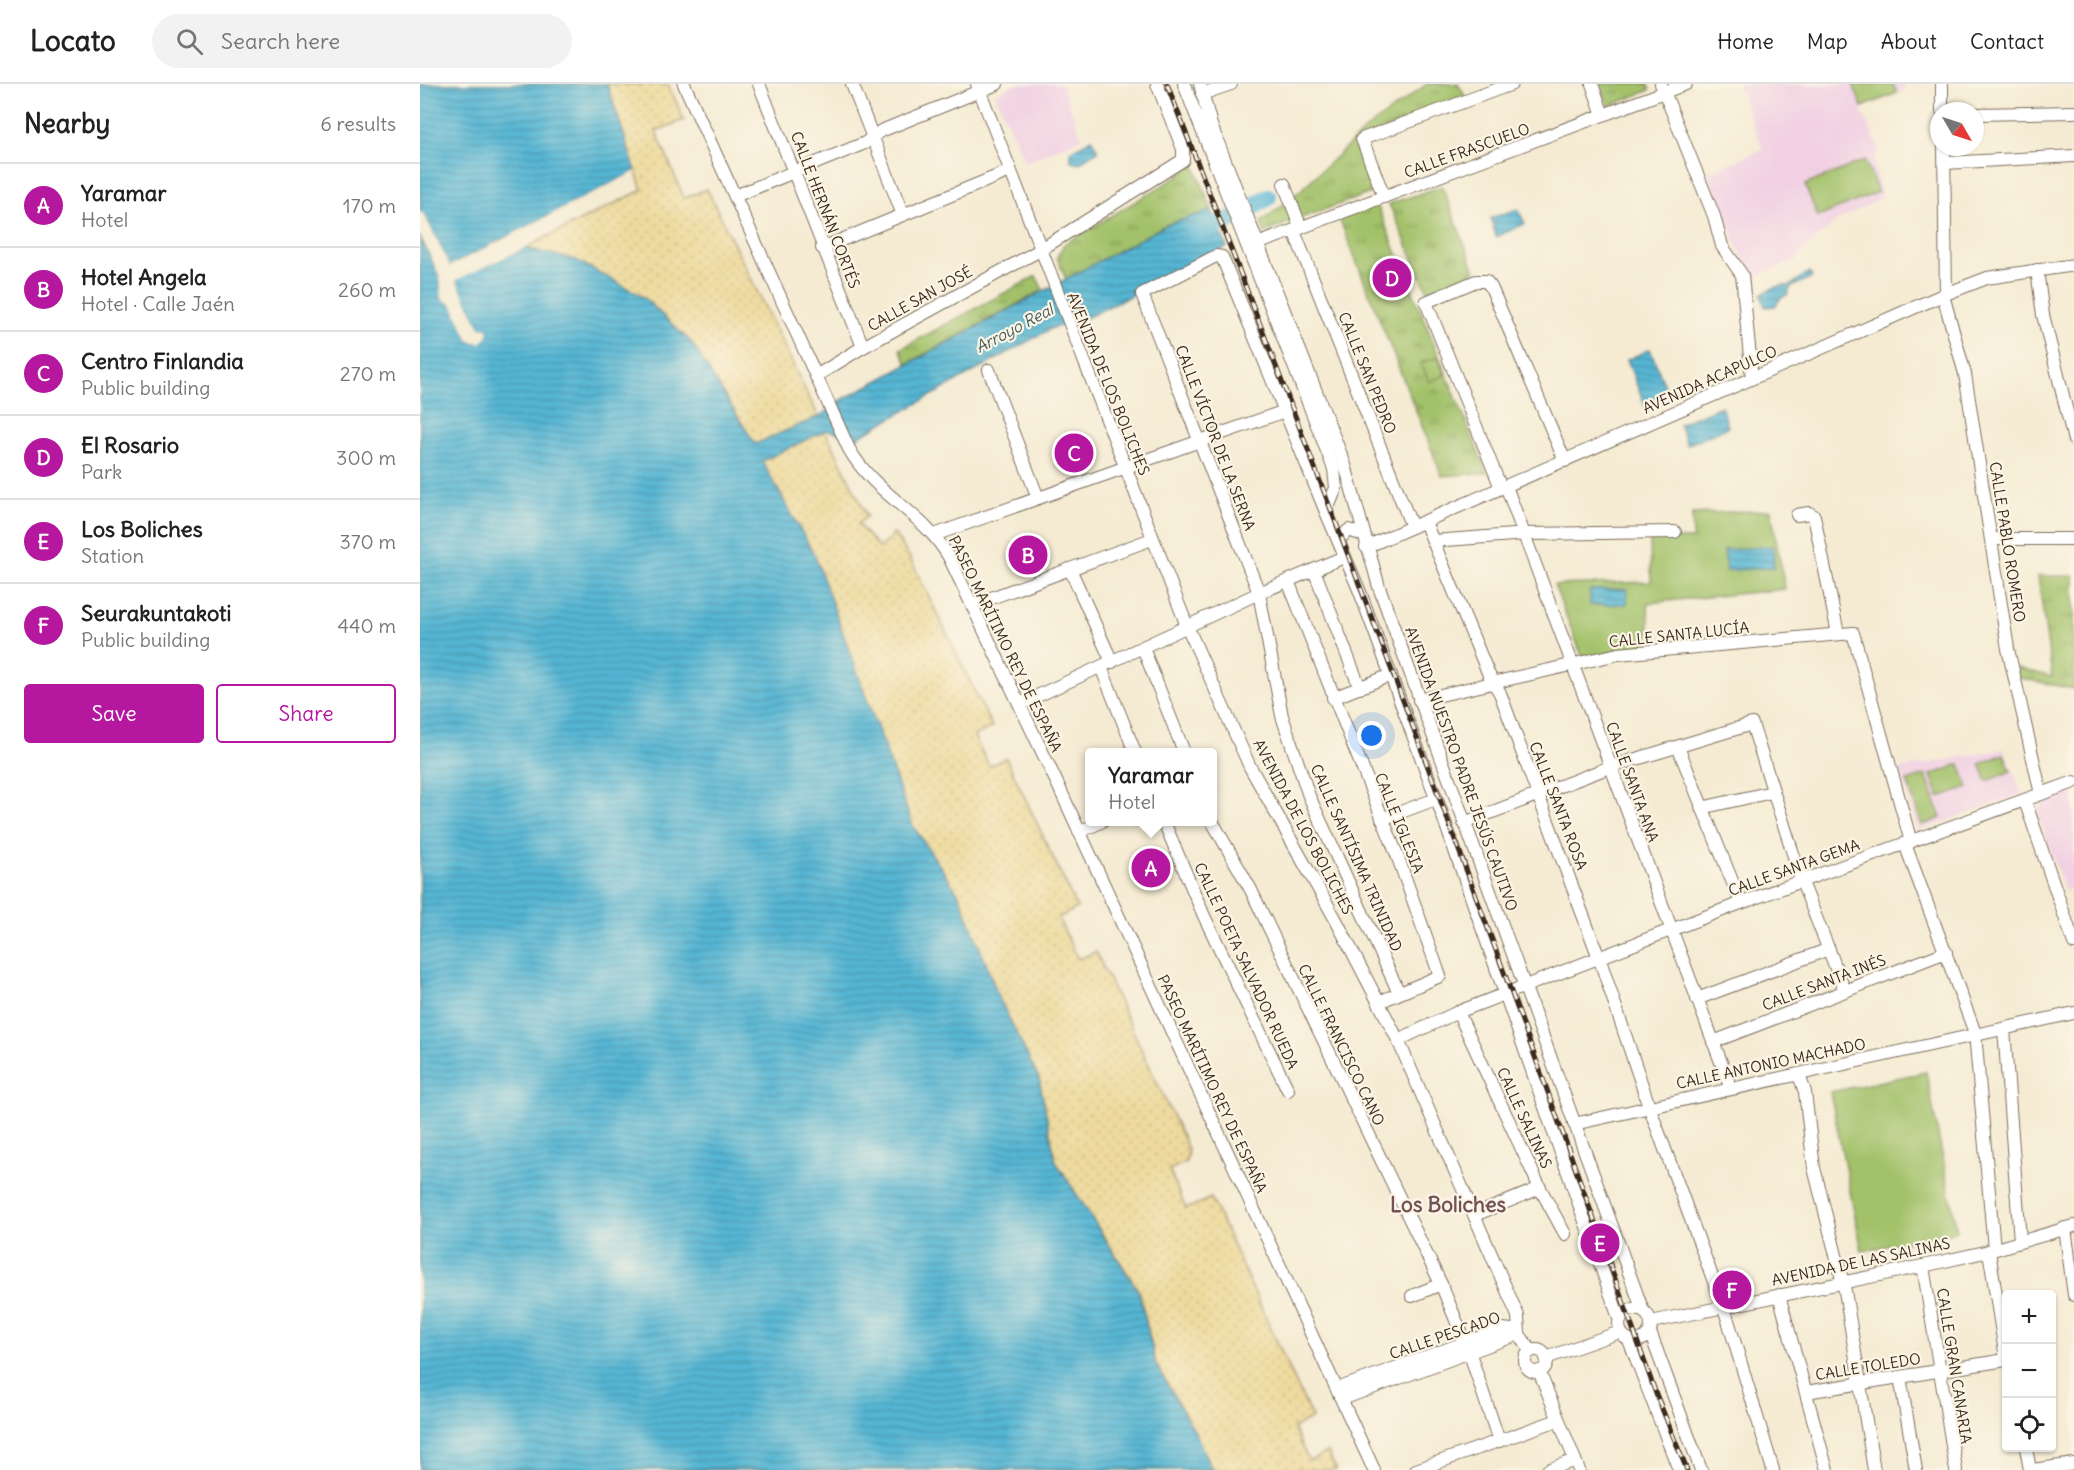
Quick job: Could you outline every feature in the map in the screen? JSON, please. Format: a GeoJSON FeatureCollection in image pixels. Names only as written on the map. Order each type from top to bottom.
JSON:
{"type":"FeatureCollection","features":[{"type":"Feature","properties":{"kind":"street","name":"PASEO MARÍTIMO REY DE ESPAÑA"},"geometry":{"type":"LineString","coordinates":[[684,84],[849,449],[860,468],[874,484],[934,535],[949,557],[1020,704],[1374,1470]]}},
{"type":"Feature","properties":{"kind":"street","name":"CALLE HERNÁN CORTÉS"},"geometry":{"type":"LineString","coordinates":[[759,84],[863,347]]}},
{"type":"Feature","properties":{"kind":"street"},"geometry":{"type":"LineString","coordinates":[[852,84],[903,215]]}},
{"type":"Feature","properties":{"kind":"street"},"geometry":{"type":"LineString","coordinates":[[735,196],[873,138],[881,131],[978,87],[997,84]]}},
{"type":"Feature","properties":{"kind":"street","name":"CALLE SAN JOSÉ"},"geometry":{"type":"LineString","coordinates":[[816,376],[863,347],[1040,250],[1183,160],[1183,149],[1157,84]]}},
{"type":"Feature","properties":{"kind":"street"},"geometry":{"type":"LineString","coordinates":[[1184,84],[1252,241],[1334,469],[1336,488],[1326,512]]}},
{"type":"Feature","properties":{"kind":"street"},"geometry":{"type":"LineString","coordinates":[[1227,182],[1201,89],[1231,84]]}},
{"type":"Feature","properties":{"kind":"street"},"geometry":{"type":"LineString","coordinates":[[1384,197],[1362,139],[1512,84]]}},
{"type":"Feature","properties":{"kind":"street"},"geometry":{"type":"LineString","coordinates":[[1592,84],[1603,115]]}},
{"type":"Feature","properties":{"kind":"street","name":"CALLE FRASCUELO"},"geometry":{"type":"LineString","coordinates":[[1252,241],[1298,229],[1384,197],[1603,115],[1662,88],[1686,84]]}},
{"type":"Feature","properties":{"kind":"street"},"geometry":{"type":"LineString","coordinates":[[1942,84],[1942,102]]}},
{"type":"Feature","properties":{"kind":"street","name":"AVENIDA DE LOS BOLICHES"},"geometry":{"type":"LineString","coordinates":[[978,87],[1187,626],[1250,767],[1398,1040],[1518,1316],[1519,1334],[1531,1351]]}},
{"type":"Feature","properties":{"kind":"street"},"geometry":{"type":"LineString","coordinates":[[1662,88],[1714,216],[1722,246],[1742,276],[1752,378]]}},
{"type":"Feature","properties":{"kind":"street"},"geometry":{"type":"LineString","coordinates":[[1984,114],[2074,112]]}},
{"type":"Feature","properties":{"kind":"street","name":"CALLE PABLO ROMERO"},"geometry":{"type":"LineString","coordinates":[[1944,156],[1944,294],[1965,374],[2008,649],[2041,794]]}},
{"type":"Feature","properties":{"kind":"street"},"geometry":{"type":"LineString","coordinates":[[1944,163],[2074,156]]}},
{"type":"Feature","properties":{"kind":"street"},"geometry":{"type":"LineString","coordinates":[[822,248],[1010,171]]}},
{"type":"Feature","properties":{"kind":"street","name":"CALLE SAN PEDRO"},"geometry":{"type":"LineString","coordinates":[[1284,184],[1298,229],[1412,527]]}},
{"type":"Feature","properties":{"kind":"street","name":"AVENIDA NUESTRO PADRE JESÚS CAUTIVO"},"geometry":{"type":"LineString","coordinates":[[1252,241],[1345,465],[1366,548],[1419,700],[1526,986],[1643,1311],[1651,1327]]}},
{"type":"Feature","properties":{"kind":"street","name":"CALLE VÍCTOR DE LA SERNA"},"geometry":{"type":"LineString","coordinates":[[1259,593],[1142,294],[1216,256],[1222,257],[1285,411]]}},
{"type":"Feature","properties":{"kind":"street","name":"AVENIDA ACAPULCO"},"geometry":{"type":"LineString","coordinates":[[1366,548],[1944,294],[1987,278],[2074,265]]}},
{"type":"Feature","properties":{"kind":"street"},"geometry":{"type":"LineString","coordinates":[[2037,270],[2043,315],[2074,440]]}},
{"type":"Feature","properties":{"kind":"street","name":"CALLE SANTA ANA"},"geometry":{"type":"LineString","coordinates":[[1565,461],[1486,281],[1476,281],[1426,302],[1503,487],[1526,534],[1731,1089]]}},
{"type":"Feature","properties":{"kind":"street"},"geometry":{"type":"LineString","coordinates":[[989,370],[1038,498]]}},
{"type":"Feature","properties":{"kind":"street"},"geometry":{"type":"LineString","coordinates":[[934,535],[1285,411],[1391,675],[1507,993],[1623,1331],[1679,1470]]}},
{"type":"Feature","properties":{"kind":"street"},"geometry":{"type":"LineString","coordinates":[[1797,515],[1809,513],[1814,516],[1838,634],[1853,633],[1908,843],[1975,1033],[1992,1250],[2005,1344]]}},
{"type":"Feature","properties":{"kind":"street","name":"CALLE SANTA ROSA"},"geometry":{"type":"LineString","coordinates":[[1425,522],[1500,693],[1599,958],[1649,1106],[1722,1306],[1773,1470]]}},
{"type":"Feature","properties":{"kind":"street"},"geometry":{"type":"LineString","coordinates":[[1338,540],[1349,530],[1362,535]]}},
{"type":"Feature","properties":{"kind":"street"},"geometry":{"type":"LineString","coordinates":[[1433,541],[1526,534],[1675,532]]}},
{"type":"Feature","properties":{"kind":"street"},"geometry":{"type":"LineString","coordinates":[[972,605],[1152,539]]}},
{"type":"Feature","properties":{"kind":"street"},"geometry":{"type":"LineString","coordinates":[[1991,539],[2074,539]]}},
{"type":"Feature","properties":{"kind":"street"},"geometry":{"type":"LineString","coordinates":[[1020,704],[1259,593],[1344,557]]}},
{"type":"Feature","properties":{"kind":"street"},"geometry":{"type":"LineString","coordinates":[[1353,578],[1365,579],[1370,575],[1373,564]]}},
{"type":"Feature","properties":{"kind":"street"},"geometry":{"type":"LineString","coordinates":[[1070,569],[1107,665],[1133,748]]}},
{"type":"Feature","properties":{"kind":"street"},"geometry":{"type":"LineString","coordinates":[[1314,570],[1363,686]]}},
{"type":"Feature","properties":{"kind":"street","name":"CALLE IGLESIA"},"geometry":{"type":"LineString","coordinates":[[1288,581],[1382,819],[1440,976],[1399,993]]}},
{"type":"Feature","properties":{"kind":"street","name":"CALLE SANTÍSIMA TRINIDAD"},"geometry":{"type":"LineString","coordinates":[[1259,593],[1282,716],[1309,796],[1399,993]]}},
{"type":"Feature","properties":{"kind":"street","name":"CALLE SANTA LUCÍA"},"geometry":{"type":"LineString","coordinates":[[1419,700],[1618,654],[1838,634]]}},
{"type":"Feature","properties":{"kind":"street"},"geometry":{"type":"LineString","coordinates":[[1143,648],[1182,748]]}},
{"type":"Feature","properties":{"kind":"street"},"geometry":{"type":"LineString","coordinates":[[1333,698],[1391,675]]}},
{"type":"Feature","properties":{"kind":"street"},"geometry":{"type":"LineString","coordinates":[[1464,823],[1610,766],[1752,724],[1802,882],[1845,991]]}},
{"type":"Feature","properties":{"kind":"street"},"geometry":{"type":"LineString","coordinates":[[1678,747],[1741,903]]}},
{"type":"Feature","properties":{"kind":"street","name":"CALLE SANTA GEMA"},"geometry":{"type":"LineString","coordinates":[[1398,1040],[1458,1012],[1741,903],[2074,782]]}},
{"type":"Feature","properties":{"kind":"street"},"geometry":{"type":"LineString","coordinates":[[1701,808],[1772,792]]}},
{"type":"Feature","properties":{"kind":"street"},"geometry":{"type":"LineString","coordinates":[[1382,819],[1437,799]]}},
{"type":"Feature","properties":{"kind":"street"},"geometry":{"type":"LineString","coordinates":[[2025,801],[2074,944]]}},
{"type":"Feature","properties":{"kind":"street"},"geometry":{"type":"LineString","coordinates":[[1079,832],[1092,826]]}},
{"type":"Feature","properties":{"kind":"street","name":"CALLE POETA SALVADOR RUEDA"},"geometry":{"type":"LineString","coordinates":[[1166,826],[1204,916],[1288,1090]]}},
{"type":"Feature","properties":{"kind":"street","name":"CALLE FRANCISCO CANO"},"geometry":{"type":"LineString","coordinates":[[1215,826],[1251,890],[1441,1284],[1468,1349],[1499,1441]]}},
{"type":"Feature","properties":{"kind":"street"},"geometry":{"type":"LineString","coordinates":[[1697,999],[1829,949]]}},
{"type":"Feature","properties":{"kind":"street","name":"CALLE SANTA INÉS"},"geometry":{"type":"LineString","coordinates":[[1713,1042],[1946,952]]}},
{"type":"Feature","properties":{"kind":"street"},"geometry":{"type":"LineString","coordinates":[[1379,1002],[1399,993]]}},
{"type":"Feature","properties":{"kind":"street","name":"CALLE SALINAS"},"geometry":{"type":"LineString","coordinates":[[1458,1012],[1540,1188],[1565,1234]]}},
{"type":"Feature","properties":{"kind":"street","name":"CALLE ANTONIO MACHADO"},"geometry":{"type":"LineString","coordinates":[[1574,1124],[2074,1012]]}},
{"type":"Feature","properties":{"kind":"street"},"geometry":{"type":"LineString","coordinates":[[2004,1029],[2020,1241]]}},
{"type":"Feature","properties":{"kind":"street"},"geometry":{"type":"LineString","coordinates":[[1799,1075],[1805,1092],[1814,1168],[1841,1281],[1874,1470]]}},
{"type":"Feature","properties":{"kind":"street"},"geometry":{"type":"LineString","coordinates":[[1475,1215],[1540,1188]]}},
{"type":"Feature","properties":{"kind":"street"},"geometry":{"type":"LineString","coordinates":[[2070,1227],[2074,1295]]}},
{"type":"Feature","properties":{"kind":"street","name":"AVENIDA DE LAS SALINAS"},"geometry":{"type":"LineString","coordinates":[[1623,1331],[1639,1342],[1651,1327],[1722,1306],[1923,1266],[1992,1250],[2070,1227]]}},
{"type":"Feature","properties":{"kind":"street","name":"CALLE GRAN CANARIA"},"geometry":{"type":"LineString","coordinates":[[1923,1266],[1956,1470]]}},
{"type":"Feature","properties":{"kind":"street"},"geometry":{"type":"LineString","coordinates":[[1412,1296],[1441,1284]]}},
{"type":"Feature","properties":{"kind":"street"},"geometry":{"type":"LineString","coordinates":[[1779,1294],[1827,1470]]}},
{"type":"Feature","properties":{"kind":"street"},"geometry":{"type":"LineString","coordinates":[[1623,1331],[1629,1311],[1643,1311]]}},
{"type":"Feature","properties":{"kind":"street"},"geometry":{"type":"LineString","coordinates":[[1651,1327],[1701,1470]]}},
{"type":"Feature","properties":{"kind":"street"},"geometry":{"type":"LineString","coordinates":[[1546,1358],[1623,1331]]}},
{"type":"Feature","properties":{"kind":"street","name":"CALLE PESCADO"},"geometry":{"type":"LineString","coordinates":[[1339,1394],[1468,1349],[1519,1334]]}},
{"type":"Feature","properties":{"kind":"street"},"geometry":{"type":"LineString","coordinates":[[1531,1351],[1541,1351],[1546,1358],[1545,1367],[1539,1371],[1532,1371],[1525,1363],[1526,1356],[1531,1351]]}},
{"type":"Feature","properties":{"kind":"street","name":"CALLE TOLEDO"},"geometry":{"type":"LineString","coordinates":[[1806,1392],[2002,1360]]}},
{"type":"Feature","properties":{"kind":"street"},"geometry":{"type":"LineString","coordinates":[[1539,1371],[1577,1465],[1548,1470]]}},
{"type":"Feature","properties":{"kind":"street"},"geometry":{"type":"LineString","coordinates":[[1900,1377],[1916,1470]]}},
{"type":"Feature","properties":{"kind":"street"},"geometry":{"type":"LineString","coordinates":[[1416,1470],[1558,1420]]}},
{"type":"Feature","properties":{"kind":"street"},"geometry":{"type":"LineString","coordinates":[[2027,1452],[2032,1470],[2074,1464]]}},
{"type":"Feature","properties":{"kind":"shaded area"},"geometry":{"type":"Polygon","coordinates":[[[1015,84],[1061,84],[1082,138],[1025,162],[995,94],[1015,84]]]}},
{"type":"Feature","properties":{"kind":"shaded area"},"geometry":{"type":"Polygon","coordinates":[[[1737,84],[1905,84],[1904,91],[1861,109],[1879,148],[1874,161],[1882,198],[1840,219],[1811,243],[1796,260],[1751,279],[1707,173],[1763,149],[1737,84]]]}},
{"type":"Feature","properties":{"kind":"shaded area"},"geometry":{"type":"Polygon","coordinates":[[[2004,749],[2022,794],[1918,831],[1900,769],[2004,749]]]}},
{"type":"Feature","properties":{"kind":"shaded area"},"geometry":{"type":"Polygon","coordinates":[[[2074,788],[2074,887],[2065,891],[2039,817],[2039,809],[2050,796],[2074,788]]]}},
{"type":"Feature","properties":{"kind":"green space"},"geometry":{"type":"Polygon","coordinates":[[[1427,84],[1458,84],[1465,96],[1359,140],[1359,150],[1373,192],[1301,218],[1293,197],[1366,129],[1427,84]]]}},
{"type":"Feature","properties":{"kind":"green space"},"geometry":{"type":"Polygon","coordinates":[[[1600,84],[1648,84],[1650,90],[1609,106],[1600,84]]]}},
{"type":"Feature","properties":{"kind":"green space"},"geometry":{"type":"Polygon","coordinates":[[[1853,84],[1893,84],[1897,93],[1862,107],[1853,84]]]}},
{"type":"Feature","properties":{"kind":"green space"},"geometry":{"type":"Polygon","coordinates":[[[1865,160],[1878,192],[1818,217],[1805,185],[1865,160]]]}},
{"type":"Feature","properties":{"kind":"green space"},"geometry":{"type":"Polygon","coordinates":[[[1193,162],[1212,210],[1166,225],[1066,279],[1057,257],[1064,244],[1180,175],[1193,162]]]}},
{"type":"Feature","properties":{"kind":"green space"},"geometry":{"type":"Polygon","coordinates":[[[1442,186],[1475,271],[1428,292],[1389,204],[1442,186]]]}},
{"type":"Feature","properties":{"kind":"green space"},"geometry":{"type":"Polygon","coordinates":[[[1288,201],[1295,220],[1264,233],[1261,222],[1288,201]]]}},
{"type":"Feature","properties":{"kind":"green space"},"geometry":{"type":"Polygon","coordinates":[[[1377,205],[1487,473],[1442,476],[1339,218],[1377,205]]]}},
{"type":"Feature","properties":{"kind":"green space"},"geometry":{"type":"Polygon","coordinates":[[[1036,276],[1043,290],[907,364],[900,349],[1036,276]]]}},
{"type":"Feature","properties":{"kind":"green space"},"geometry":{"type":"Polygon","coordinates":[[[1438,357],[1445,375],[1429,382],[1421,363],[1438,357]]]}},
{"type":"Feature","properties":{"kind":"green space"},"geometry":{"type":"Polygon","coordinates":[[[1771,510],[1785,589],[1648,603],[1650,649],[1582,656],[1554,585],[1651,582],[1650,539],[1693,539],[1692,514],[1771,510]]]}},
{"type":"Feature","properties":{"kind":"green space"},"geometry":{"type":"Polygon","coordinates":[[[2038,576],[2074,576],[2074,689],[2014,677],[2018,668],[2052,677],[2038,576]]]}},
{"type":"Feature","properties":{"kind":"green space"},"geometry":{"type":"Polygon","coordinates":[[[2004,754],[2011,771],[1987,781],[1980,764],[2004,754]]]}},
{"type":"Feature","properties":{"kind":"green space"},"geometry":{"type":"Polygon","coordinates":[[[1960,764],[1968,787],[1939,797],[1931,775],[1960,764]]]}},
{"type":"Feature","properties":{"kind":"green space"},"geometry":{"type":"Polygon","coordinates":[[[1926,775],[1941,818],[1922,825],[1907,781],[1926,775]]]}},
{"type":"Feature","properties":{"kind":"green space"},"geometry":{"type":"Polygon","coordinates":[[[1926,1072],[1957,1231],[1862,1251],[1830,1092],[1926,1072]]]}},
{"type":"Feature","properties":{"kind":"sand"},"geometry":{"type":"Polygon","coordinates":[[[607,84],[668,84],[684,120],[656,131],[684,198],[707,189],[867,516],[858,524],[879,548],[894,534],[910,558],[992,727],[974,736],[989,766],[1006,758],[1077,908],[1058,918],[1078,959],[1096,952],[1188,1149],[1186,1162],[1169,1170],[1186,1209],[1211,1198],[1312,1418],[1293,1428],[1309,1461],[1328,1452],[1336,1470],[1212,1470],[1196,1434],[1156,1364],[1139,1291],[1056,1162],[1039,1079],[999,998],[960,896],[913,826],[863,693],[754,445],[691,342],[576,260],[525,248],[642,190],[607,84]]]}},
{"type":"Feature","properties":{"kind":"water"},"geometry":{"type":"Polygon","coordinates":[[[420,84],[607,84],[636,171],[450,266],[424,214],[420,212],[420,84]]]}},
{"type":"Feature","properties":{"kind":"water"},"geometry":{"type":"Polygon","coordinates":[[[1092,139],[1098,151],[1079,163],[1071,161],[1070,151],[1092,139]]]}},
{"type":"Feature","properties":{"kind":"water"},"geometry":{"type":"Polygon","coordinates":[[[1518,209],[1525,224],[1496,237],[1491,218],[1518,209]]]}},
{"type":"Feature","properties":{"kind":"water"},"geometry":{"type":"Polygon","coordinates":[[[1212,210],[1227,247],[1080,321],[1052,328],[856,438],[827,430],[762,461],[815,556],[913,826],[960,896],[999,998],[1039,1079],[1056,1162],[1139,1292],[1156,1365],[1196,1434],[1212,1470],[420,1470],[420,236],[440,277],[442,299],[452,304],[469,341],[481,342],[488,336],[487,328],[480,327],[455,279],[525,248],[576,260],[642,296],[691,342],[755,444],[820,416],[838,402],[1166,225],[1212,210]]]}},
{"type":"Feature","properties":{"kind":"water"},"geometry":{"type":"Polygon","coordinates":[[[1810,272],[1812,277],[1790,288],[1788,295],[1781,298],[1775,306],[1765,307],[1761,295],[1778,286],[1789,286],[1810,272]]]}},
{"type":"Feature","properties":{"kind":"water"},"geometry":{"type":"Polygon","coordinates":[[[1650,349],[1670,399],[1647,411],[1627,360],[1650,349]]]}},
{"type":"Feature","properties":{"kind":"water"},"geometry":{"type":"Polygon","coordinates":[[[1721,406],[1728,427],[1687,445],[1679,424],[1721,406]]]}},
{"type":"Feature","properties":{"kind":"water"},"geometry":{"type":"Polygon","coordinates":[[[1773,546],[1774,567],[1726,571],[1724,550],[1773,546]]]}},
{"type":"Feature","properties":{"kind":"water"},"geometry":{"type":"Polygon","coordinates":[[[1627,589],[1627,604],[1590,605],[1590,590],[1627,589]]]}},
{"type":"Feature","properties":{"kind":"pier"},"geometry":{"type":"Polygon","coordinates":[[[636,171],[637,174],[451,269],[420,215],[420,212],[424,214],[450,266],[636,171]]]}},
{"type":"Feature","properties":{"kind":"pier"},"geometry":{"type":"Polygon","coordinates":[[[420,233],[442,276],[445,297],[454,303],[471,338],[480,339],[485,331],[477,329],[453,278],[523,245],[529,246],[456,280],[480,327],[488,328],[488,336],[481,343],[469,341],[452,304],[442,299],[440,277],[420,233]]]}},
{"type":"Feature","properties":{"kind":"waterway","name":"Arroyo Real"},"geometry":{"type":"LineString","coordinates":[[1195,234],[1239,216],[1268,197]]}},
{"type":"Feature","properties":{"kind":"railway"},"geometry":{"type":"LineString","coordinates":[[1167,84],[1417,737],[1656,1394],[1687,1470]]}},
{"type":"Feature","properties":{"kind":"place","name":"El Rosario"},"geometry":{"type":"Point","coordinates":[1392,278]}},
{"type":"Feature","properties":{"kind":"place","name":"Centro Finlandia"},"geometry":{"type":"Point","coordinates":[1074,453]}},
{"type":"Feature","properties":{"kind":"place","name":"Hotel Angela"},"geometry":{"type":"Point","coordinates":[1028,555]}},
{"type":"Feature","properties":{"kind":"place","name":"Yaramar"},"geometry":{"type":"Point","coordinates":[1151,868]}},
{"type":"Feature","properties":{"kind":"place","name":"Los Boliches"},"geometry":{"type":"Point","coordinates":[1600,1243]}},
{"type":"Feature","properties":{"kind":"place","name":"Seurakuntakoti"},"geometry":{"type":"Point","coordinates":[1732,1290]}},
{"type":"Feature","properties":{"kind":"district","name":"Los Boliches"},"geometry":{"type":"Point","coordinates":[1448,1205]}}]}
